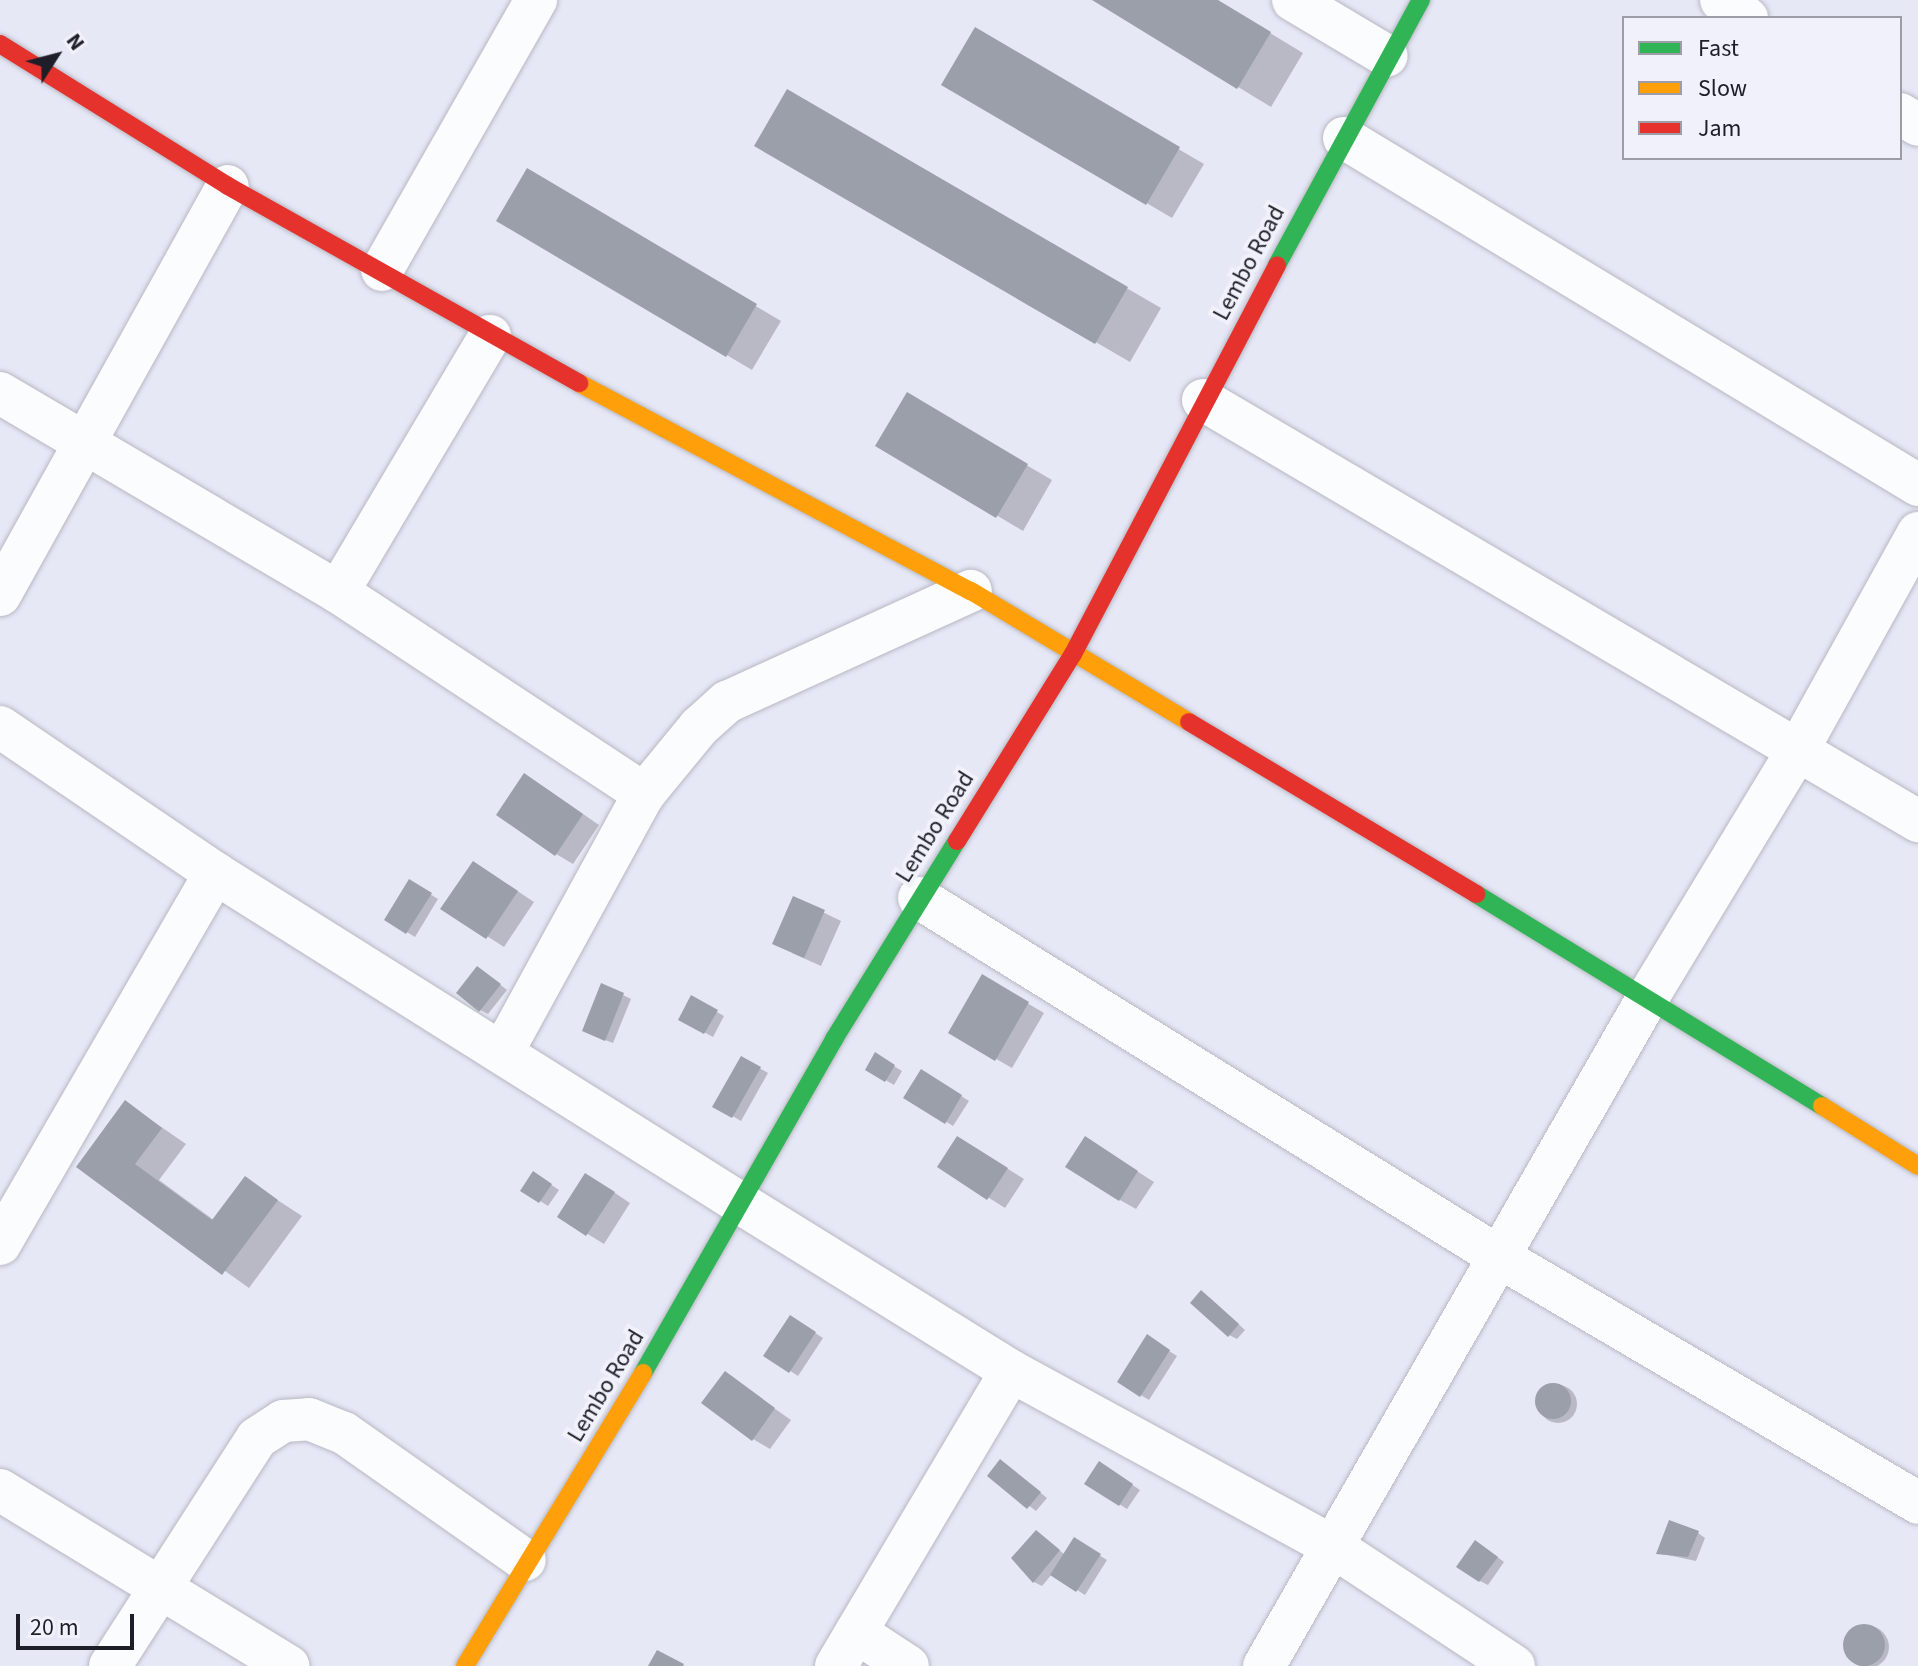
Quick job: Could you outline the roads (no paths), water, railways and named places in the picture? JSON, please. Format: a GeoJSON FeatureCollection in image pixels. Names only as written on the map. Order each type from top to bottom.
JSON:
{"type":"FeatureCollection","features":[{"type":"Feature","properties":{"kind":"street"},"geometry":{"type":"LineString","coordinates":[[382,270],[536,0]]}},
{"type":"Feature","properties":{"kind":"street"},"geometry":{"type":"LineString","coordinates":[[1293,0],[1387,56]]}},
{"type":"Feature","properties":{"kind":"street","name":"Lembo Road"},"geometry":{"type":"LineString","coordinates":[[465,1666],[525,1560],[643,1373],[919,898],[1073,654],[1203,400],[1387,56],[1421,0]]}},
{"type":"Feature","properties":{"kind":"street"},"geometry":{"type":"LineString","coordinates":[[1721,0],[1744,16]]}},
{"type":"Feature","properties":{"kind":"street"},"geometry":{"type":"LineString","coordinates":[[0,44],[228,186],[382,270],[490,336],[971,591],[1648,997],[1918,1166]]}},
{"type":"Feature","properties":{"kind":"street"},"geometry":{"type":"LineString","coordinates":[[1344,138],[1918,485]]}},
{"type":"Feature","properties":{"kind":"street"},"geometry":{"type":"LineString","coordinates":[[0,595],[228,186]]}},
{"type":"Feature","properties":{"kind":"street"},"geometry":{"type":"LineString","coordinates":[[338,592],[490,336]]}},
{"type":"Feature","properties":{"kind":"street"},"geometry":{"type":"LineString","coordinates":[[0,393],[84,447],[338,592],[644,794]]}},
{"type":"Feature","properties":{"kind":"street"},"geometry":{"type":"LineString","coordinates":[[1203,400],[1799,748],[1918,821]]}},
{"type":"Feature","properties":{"kind":"street"},"geometry":{"type":"LineString","coordinates":[[1264,1666],[1501,1258],[1648,997],[1799,748],[1918,533]]}},
{"type":"Feature","properties":{"kind":"street"},"geometry":{"type":"LineString","coordinates":[[502,1053],[644,794],[699,727],[727,702],[971,591]]}},
{"type":"Feature","properties":{"kind":"street"},"geometry":{"type":"LineString","coordinates":[[0,727],[215,873],[740,1203],[1011,1371],[1332,1546],[1514,1666]]}},
{"type":"Feature","properties":{"kind":"street"},"geometry":{"type":"LineString","coordinates":[[0,1244],[215,873]]}},
{"type":"Feature","properties":{"kind":"street"},"geometry":{"type":"LineString","coordinates":[[919,898],[1501,1258],[1918,1503]]}},
{"type":"Feature","properties":{"kind":"street"},"geometry":{"type":"LineString","coordinates":[[908,1666],[846,1649],[1011,1371]]}},
{"type":"Feature","properties":{"kind":"street"},"geometry":{"type":"LineString","coordinates":[[110,1666],[157,1587],[257,1438],[283,1421],[309,1419],[344,1433],[525,1560]]}},
{"type":"Feature","properties":{"kind":"street"},"geometry":{"type":"LineString","coordinates":[[0,1490],[288,1666]]}}]}
